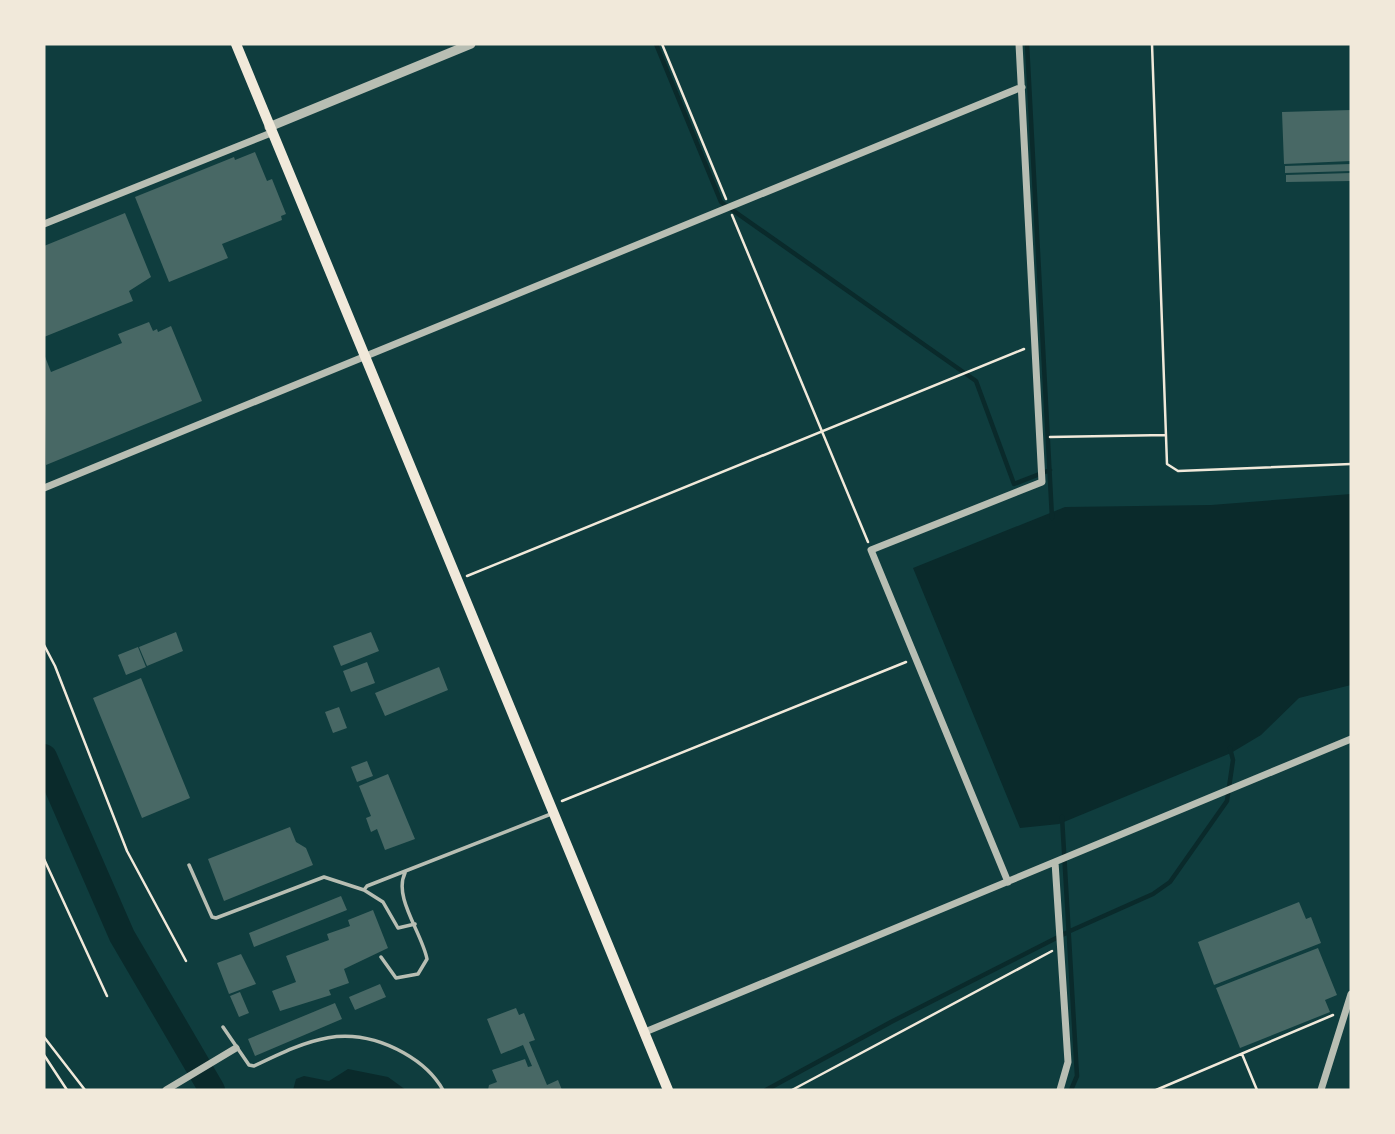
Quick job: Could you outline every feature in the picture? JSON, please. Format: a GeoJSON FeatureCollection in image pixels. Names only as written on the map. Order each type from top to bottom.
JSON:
{"type":"FeatureCollection","features":[{"type":"Feature","properties":{"kind":"main road"},"geometry":{"type":"LineString","coordinates":[[236,44],[668,1090]]}},
{"type":"Feature","properties":{"kind":"street"},"geometry":{"type":"LineString","coordinates":[[44,224],[471,44]]}},
{"type":"Feature","properties":{"kind":"street"},"geometry":{"type":"LineString","coordinates":[[1008,882],[872,550],[1042,482],[1019,44]]}},
{"type":"Feature","properties":{"kind":"street"},"geometry":{"type":"LineString","coordinates":[[44,488],[1021,87]]}},
{"type":"Feature","properties":{"kind":"street"},"geometry":{"type":"LineString","coordinates":[[645,1032],[1351,739]]}},
{"type":"Feature","properties":{"kind":"street"},"geometry":{"type":"LineString","coordinates":[[1055,862],[1068,1062],[1060,1090]]}},
{"type":"Feature","properties":{"kind":"street"},"geometry":{"type":"LineString","coordinates":[[1321,1090],[1351,994]]}},
{"type":"Feature","properties":{"kind":"street"},"geometry":{"type":"LineString","coordinates":[[166,1090],[236,1048]]}},
{"type":"Feature","properties":{"kind":"lane"},"geometry":{"type":"LineString","coordinates":[[364,890],[367,886],[551,810]]}},
{"type":"Feature","properties":{"kind":"lane"},"geometry":{"type":"LineString","coordinates":[[189,865],[212,917],[216,918],[324,877],[364,890],[383,902],[398,928],[415,924]]}},
{"type":"Feature","properties":{"kind":"lane"},"geometry":{"type":"LineString","coordinates":[[382,957],[396,978],[412,976],[424,967],[427,959],[403,894],[401,881],[406,871]]}},
{"type":"Feature","properties":{"kind":"lane"},"geometry":{"type":"LineString","coordinates":[[223,1027],[249,1065],[254,1066],[316,1039],[363,1036],[391,1046],[419,1062],[443,1090]]}},
{"type":"Feature","properties":{"kind":"path"},"geometry":{"type":"LineString","coordinates":[[662,44],[872,550]]}},
{"type":"Feature","properties":{"kind":"path"},"geometry":{"type":"LineString","coordinates":[[1152,44],[1167,464],[1178,471],[1351,464]]}},
{"type":"Feature","properties":{"kind":"path"},"geometry":{"type":"LineString","coordinates":[[457,580],[1035,344]]}},
{"type":"Feature","properties":{"kind":"path"},"geometry":{"type":"LineString","coordinates":[[1040,438],[1166,435]]}},
{"type":"Feature","properties":{"kind":"path"},"geometry":{"type":"LineString","coordinates":[[44,645],[127,851],[186,961]]}},
{"type":"Feature","properties":{"kind":"path"},"geometry":{"type":"LineString","coordinates":[[551,810],[916,659]]}},
{"type":"Feature","properties":{"kind":"path"},"geometry":{"type":"LineString","coordinates":[[44,859],[107,996]]}},
{"type":"Feature","properties":{"kind":"path"},"geometry":{"type":"LineString","coordinates":[[792,1090],[1061,946]]}},
{"type":"Feature","properties":{"kind":"path"},"geometry":{"type":"LineString","coordinates":[[1156,1090],[1346,1010]]}},
{"type":"Feature","properties":{"kind":"path"},"geometry":{"type":"LineString","coordinates":[[44,1037],[85,1090]]}},
{"type":"Feature","properties":{"kind":"path"},"geometry":{"type":"LineString","coordinates":[[1242,1054],[1257,1090]]}},
{"type":"Feature","properties":{"kind":"path"},"geometry":{"type":"LineString","coordinates":[[44,1055],[67,1090]]}},
{"type":"Feature","properties":{"kind":"water"},"geometry":{"type":"Polygon","coordinates":[[[1351,494],[1351,685],[1299,698],[1261,735],[1231,753],[1059,824],[1020,828],[913,568],[1065,507],[1211,505],[1351,494]]]}},
{"type":"Feature","properties":{"kind":"water"},"geometry":{"type":"Polygon","coordinates":[[[348,1069],[388,1077],[406,1090],[293,1090],[296,1079],[304,1076],[329,1081],[348,1069]]]}},
{"type":"Feature","properties":{"kind":"building"},"geometry":{"type":"Polygon","coordinates":[[[1351,110],[1351,161],[1284,164],[1282,112],[1351,110]]]}},
{"type":"Feature","properties":{"kind":"building"},"geometry":{"type":"Polygon","coordinates":[[[255,152],[267,181],[272,179],[286,214],[281,216],[282,220],[222,244],[228,258],[169,282],[135,197],[234,157],[235,160],[255,152]]]}},
{"type":"Feature","properties":{"kind":"building"},"geometry":{"type":"Polygon","coordinates":[[[1351,164],[1351,171],[1285,173],[1285,166],[1351,164]]]}},
{"type":"Feature","properties":{"kind":"building"},"geometry":{"type":"Polygon","coordinates":[[[1351,173],[1351,181],[1286,182],[1286,175],[1351,173]]]}},
{"type":"Feature","properties":{"kind":"building"},"geometry":{"type":"Polygon","coordinates":[[[125,213],[151,277],[129,291],[133,301],[44,337],[44,246],[125,213]]]}},
{"type":"Feature","properties":{"kind":"building"},"geometry":{"type":"Polygon","coordinates":[[[149,322],[153,331],[157,329],[158,332],[171,326],[202,401],[46,465],[44,354],[51,372],[122,343],[118,334],[149,322]]]}},
{"type":"Feature","properties":{"kind":"building"},"geometry":{"type":"Polygon","coordinates":[[[176,632],[183,651],[147,666],[139,647],[176,632]]]}},
{"type":"Feature","properties":{"kind":"building"},"geometry":{"type":"Polygon","coordinates":[[[371,632],[379,651],[341,666],[333,646],[371,632]]]}},
{"type":"Feature","properties":{"kind":"building"},"geometry":{"type":"Polygon","coordinates":[[[138,647],[146,667],[126,675],[118,655],[138,647]]]}},
{"type":"Feature","properties":{"kind":"building"},"geometry":{"type":"Polygon","coordinates":[[[367,662],[375,683],[351,692],[343,671],[367,662]]]}},
{"type":"Feature","properties":{"kind":"building"},"geometry":{"type":"Polygon","coordinates":[[[439,667],[448,690],[385,716],[375,693],[439,667]]]}},
{"type":"Feature","properties":{"kind":"building"},"geometry":{"type":"Polygon","coordinates":[[[141,678],[190,798],[142,818],[93,698],[141,678]]]}},
{"type":"Feature","properties":{"kind":"building"},"geometry":{"type":"Polygon","coordinates":[[[339,707],[347,728],[333,733],[325,712],[339,707]]]}},
{"type":"Feature","properties":{"kind":"building"},"geometry":{"type":"Polygon","coordinates":[[[367,761],[373,776],[357,782],[351,767],[367,761]]]}},
{"type":"Feature","properties":{"kind":"building"},"geometry":{"type":"Polygon","coordinates":[[[388,774],[415,839],[385,850],[377,829],[371,832],[366,818],[371,816],[359,786],[388,774]]]}},
{"type":"Feature","properties":{"kind":"building"},"geometry":{"type":"Polygon","coordinates":[[[290,827],[296,842],[306,848],[313,865],[224,901],[208,859],[290,827]]]}},
{"type":"Feature","properties":{"kind":"building"},"geometry":{"type":"Polygon","coordinates":[[[341,896],[347,910],[254,947],[249,933],[341,896]]]}},
{"type":"Feature","properties":{"kind":"building"},"geometry":{"type":"Polygon","coordinates":[[[1299,902],[1306,919],[1311,917],[1321,943],[1214,985],[1198,942],[1299,902]]]}},
{"type":"Feature","properties":{"kind":"building"},"geometry":{"type":"Polygon","coordinates":[[[373,910],[388,948],[344,969],[349,983],[329,990],[331,995],[280,1011],[272,991],[296,982],[286,956],[329,940],[327,934],[350,926],[348,920],[373,910]]]}},
{"type":"Feature","properties":{"kind":"building"},"geometry":{"type":"Polygon","coordinates":[[[1318,948],[1337,995],[1325,1000],[1330,1012],[1240,1048],[1216,988],[1318,948]]]}},
{"type":"Feature","properties":{"kind":"building"},"geometry":{"type":"Polygon","coordinates":[[[241,954],[256,984],[229,994],[217,963],[241,954]]]}},
{"type":"Feature","properties":{"kind":"building"},"geometry":{"type":"Polygon","coordinates":[[[380,984],[386,997],[355,1010],[349,997],[380,984]]]}},
{"type":"Feature","properties":{"kind":"building"},"geometry":{"type":"Polygon","coordinates":[[[240,992],[249,1013],[239,1017],[230,996],[240,992]]]}},
{"type":"Feature","properties":{"kind":"building"},"geometry":{"type":"Polygon","coordinates":[[[335,1003],[342,1019],[255,1056],[248,1039],[335,1003]]]}},
{"type":"Feature","properties":{"kind":"building"},"geometry":{"type":"Polygon","coordinates":[[[516,1008],[519,1015],[524,1013],[535,1040],[529,1042],[547,1085],[558,1080],[562,1090],[488,1090],[489,1085],[497,1082],[492,1070],[525,1059],[528,1067],[532,1066],[523,1045],[501,1054],[487,1019],[516,1008]]]}},
{"type":"Feature","properties":{"kind":"waterway"},"geometry":{"type":"LineString","coordinates":[[656,44],[721,202],[976,381],[1014,484],[1050,470]]}},
{"type":"Feature","properties":{"kind":"waterway"},"geometry":{"type":"LineString","coordinates":[[1027,44],[1052,518]]}},
{"type":"Feature","properties":{"kind":"waterway"},"geometry":{"type":"LineString","coordinates":[[766,1090],[891,1022],[1070,931],[1153,894],[1170,882],[1227,801],[1233,760],[1230,748]]}},
{"type":"Feature","properties":{"kind":"waterway"},"geometry":{"type":"LineString","coordinates":[[44,757],[122,936],[212,1090]]}},
{"type":"Feature","properties":{"kind":"waterway"},"geometry":{"type":"LineString","coordinates":[[1062,817],[1077,1076],[1071,1090]]}}]}
